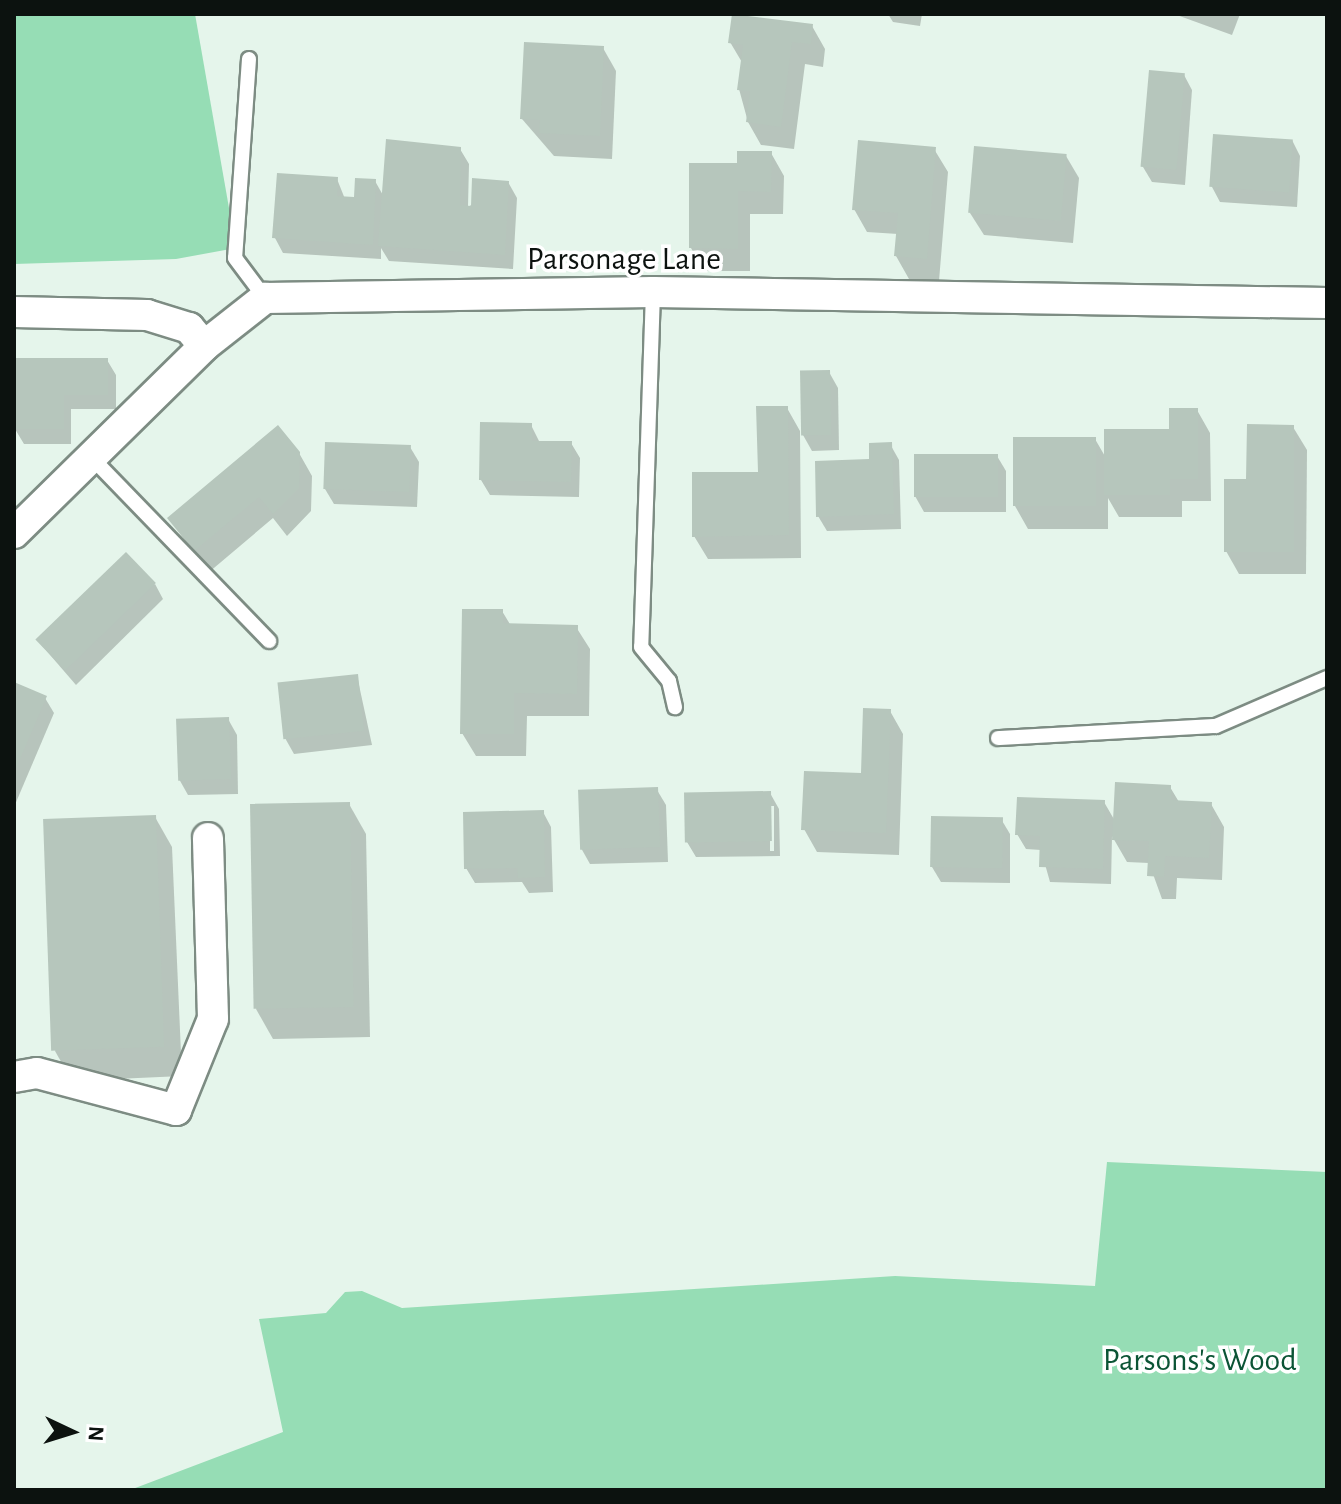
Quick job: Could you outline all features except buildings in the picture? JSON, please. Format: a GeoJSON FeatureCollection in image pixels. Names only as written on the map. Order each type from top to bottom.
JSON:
{"type":"FeatureCollection","features":[{"type":"Feature","properties":{"kind":"street","name":"Parsonage Lane"},"geometry":{"type":"LineString","coordinates":[[265,298],[653,292],[1327,303]]}},
{"type":"Feature","properties":{"kind":"street"},"geometry":{"type":"LineString","coordinates":[[14,533],[89,455],[204,346],[265,298]]}},
{"type":"Feature","properties":{"kind":"street"},"geometry":{"type":"LineString","coordinates":[[14,312],[147,315],[189,328],[204,346]]}},
{"type":"Feature","properties":{"kind":"street"},"geometry":{"type":"LineString","coordinates":[[14,1077],[37,1073],[176,1110],[213,1019],[208,838]]}},
{"type":"Feature","properties":{"kind":"lane"},"geometry":{"type":"LineString","coordinates":[[249,59],[235,258],[265,298]]}},
{"type":"Feature","properties":{"kind":"lane"},"geometry":{"type":"LineString","coordinates":[[653,292],[641,647],[669,681],[675,707]]}},
{"type":"Feature","properties":{"kind":"lane"},"geometry":{"type":"LineString","coordinates":[[89,455],[269,641]]}},
{"type":"Feature","properties":{"kind":"lane"},"geometry":{"type":"LineString","coordinates":[[998,738],[1216,726],[1327,678]]}},
{"type":"Feature","properties":{"kind":"green space"},"geometry":{"type":"Polygon","coordinates":[[[14,14],[195,14],[236,248],[176,259],[14,264],[14,14]]]}},
{"type":"Feature","properties":{"kind":"green space","name":"Parsons's Wood"},"geometry":{"type":"Polygon","coordinates":[[[1107,1162],[1327,1172],[1327,1490],[130,1490],[283,1432],[259,1319],[326,1313],[345,1292],[362,1291],[402,1308],[895,1276],[1095,1286],[1107,1162]]]}}]}
